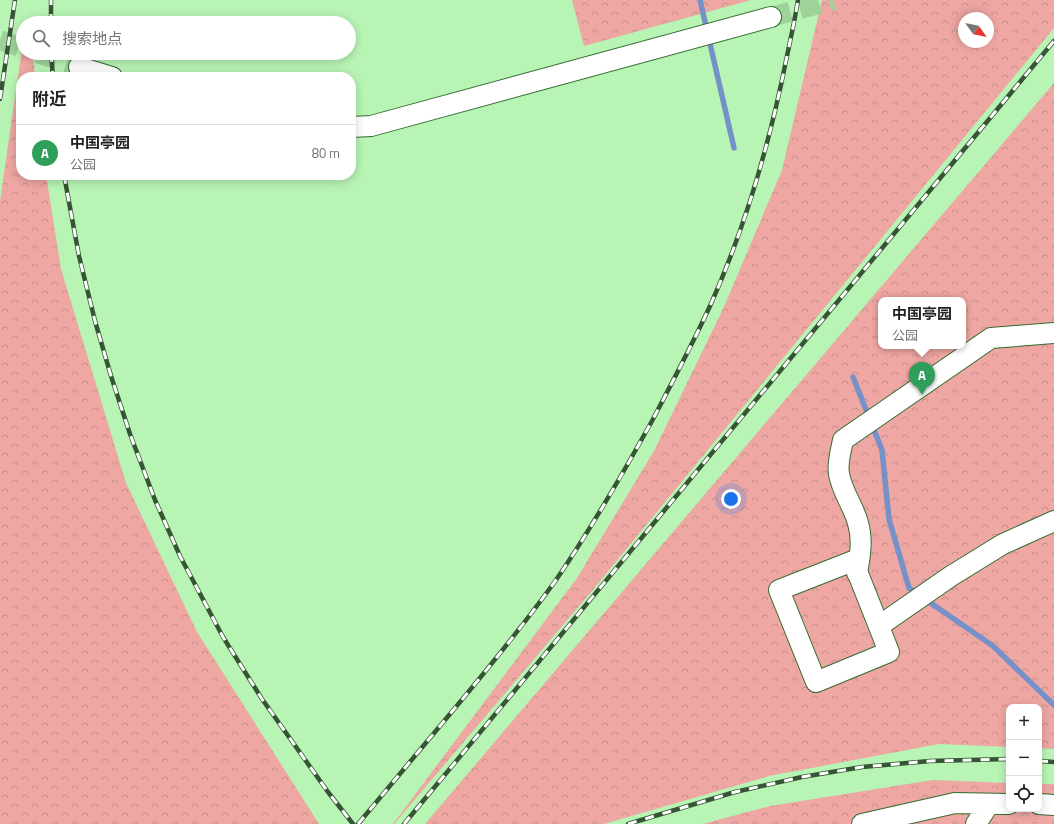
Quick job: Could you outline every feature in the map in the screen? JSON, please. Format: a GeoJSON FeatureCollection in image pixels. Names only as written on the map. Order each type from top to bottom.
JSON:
{"type":"FeatureCollection","features":[{"type":"Feature","properties":{"kind":"street"},"geometry":{"type":"LineString","coordinates":[[356,127],[372,126],[772,17]]}},
{"type":"Feature","properties":{"kind":"street"},"geometry":{"type":"LineString","coordinates":[[78,67],[95,72]]}},
{"type":"Feature","properties":{"kind":"street"},"geometry":{"type":"LineString","coordinates":[[857,573],[861,541],[858,523],[844,490],[839,473],[843,440],[991,338],[1054,334]]}},
{"type":"Feature","properties":{"kind":"street"},"geometry":{"type":"LineString","coordinates":[[878,626],[951,576],[1003,544],[1054,521]]}},
{"type":"Feature","properties":{"kind":"street"},"geometry":{"type":"LineString","coordinates":[[852,560],[857,573],[889,652],[816,682],[779,590],[852,560]]}},
{"type":"Feature","properties":{"kind":"street"},"geometry":{"type":"LineString","coordinates":[[862,824],[955,803],[1006,804]]}},
{"type":"Feature","properties":{"kind":"street"},"geometry":{"type":"LineString","coordinates":[[976,824],[989,804]]}},
{"type":"Feature","properties":{"kind":"street"},"geometry":{"type":"LineString","coordinates":[[1042,804],[1054,805]]}},
{"type":"Feature","properties":{"kind":"green space"},"geometry":{"type":"Polygon","coordinates":[[[572,0],[751,0],[584,46],[572,0]]]}},
{"type":"Feature","properties":{"kind":"green space"},"geometry":{"type":"Polygon","coordinates":[[[822,0],[1054,0],[1054,28],[592,591],[393,824],[577,578],[654,451],[723,309],[782,170],[822,0]]]}},
{"type":"Feature","properties":{"kind":"green space"},"geometry":{"type":"Polygon","coordinates":[[[20,60],[34,60],[35,72],[19,72],[20,60]]]}},
{"type":"Feature","properties":{"kind":"green space"},"geometry":{"type":"Polygon","coordinates":[[[1054,83],[1054,749],[1042,748],[1042,704],[1006,704],[1006,747],[939,744],[769,776],[604,824],[425,824],[1054,83]]]}},
{"type":"Feature","properties":{"kind":"green space"},"geometry":{"type":"Polygon","coordinates":[[[16,90],[16,180],[47,180],[61,269],[126,483],[197,632],[319,824],[0,824],[0,201],[16,90]]]}},
{"type":"Feature","properties":{"kind":"green space"},"geometry":{"type":"Polygon","coordinates":[[[933,780],[1006,783],[1006,812],[1042,812],[1042,784],[1054,784],[1054,824],[703,824],[770,806],[933,780]]]}},
{"type":"Feature","properties":{"kind":"waterway"},"geometry":{"type":"LineString","coordinates":[[700,0],[734,148]]}},
{"type":"Feature","properties":{"kind":"waterway"},"geometry":{"type":"LineString","coordinates":[[853,377],[882,450],[889,519],[909,588],[993,646],[1054,705]]}},
{"type":"Feature","properties":{"kind":"tunnel"},"geometry":{"type":"LineString","coordinates":[[771,17],[833,0]]}},
{"type":"Feature","properties":{"kind":"tunnel"},"geometry":{"type":"LineString","coordinates":[[0,40],[16,46]]}},
{"type":"Feature","properties":{"kind":"tunnel"},"geometry":{"type":"LineString","coordinates":[[58,60],[79,67]]}},
{"type":"Feature","properties":{"kind":"railway"},"geometry":{"type":"LineString","coordinates":[[0,99],[15,0]]}},
{"type":"Feature","properties":{"kind":"railway"},"geometry":{"type":"LineString","coordinates":[[51,0],[51,16]]}},
{"type":"Feature","properties":{"kind":"railway"},"geometry":{"type":"LineString","coordinates":[[358,824],[491,665],[556,580],[606,502],[652,421],[710,306],[746,214],[773,120],[798,0]]}},
{"type":"Feature","properties":{"kind":"railway"},"geometry":{"type":"LineString","coordinates":[[404,824],[1054,41]]}},
{"type":"Feature","properties":{"kind":"railway"},"geometry":{"type":"LineString","coordinates":[[52,60],[53,72]]}},
{"type":"Feature","properties":{"kind":"railway"},"geometry":{"type":"LineString","coordinates":[[65,180],[79,256],[95,321],[111,376],[130,434],[155,500],[180,556],[223,637],[262,699],[328,792],[353,824]]}},
{"type":"Feature","properties":{"kind":"railway"},"geometry":{"type":"LineString","coordinates":[[628,824],[735,792],[802,777],[862,767],[930,761],[1006,759]]}},
{"type":"Feature","properties":{"kind":"railway"},"geometry":{"type":"LineString","coordinates":[[1042,761],[1054,762]]}},
{"type":"Feature","properties":{"kind":"place","name":"中国亭园"},"geometry":{"type":"Point","coordinates":[922,395]}}]}
